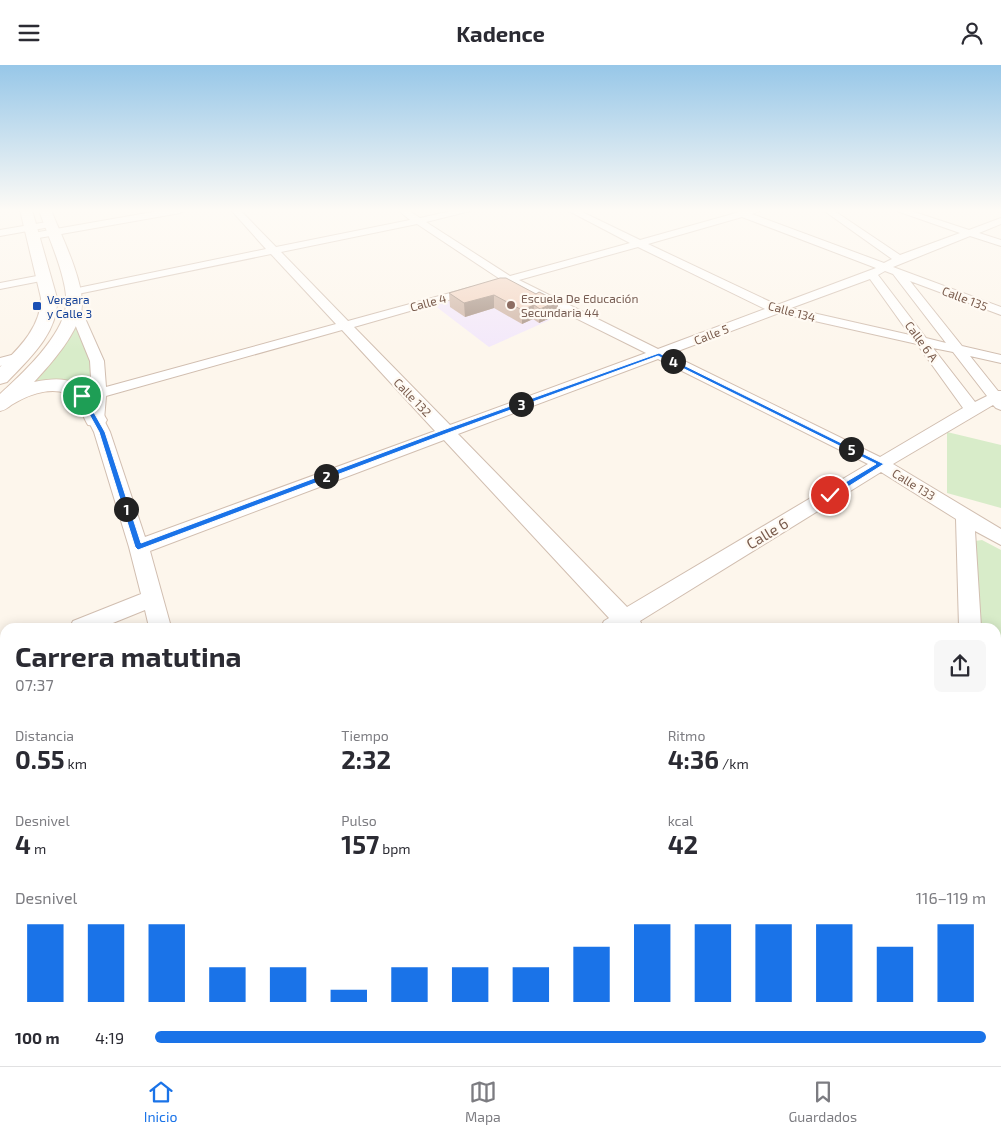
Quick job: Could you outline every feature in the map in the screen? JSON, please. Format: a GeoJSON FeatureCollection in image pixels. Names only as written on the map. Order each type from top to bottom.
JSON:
{"type":"FeatureCollection","features":[{"type":"Feature","properties":{"kind":"main road"},"geometry":{"type":"LineString","coordinates":[[0,378],[40,333],[50,309],[49,298],[37,257]]}},
{"type":"Feature","properties":{"kind":"main road"},"geometry":{"type":"LineString","coordinates":[[2,403],[54,346],[65,329],[74,299],[60,257]]}},
{"type":"Feature","properties":{"kind":"main road"},"geometry":{"type":"LineString","coordinates":[[2,403],[34,388],[56,386],[68,388],[75,390],[82,396],[96,420]]}},
{"type":"Feature","properties":{"kind":"street"},"geometry":{"type":"LineString","coordinates":[[159,623],[138,547],[102,432],[96,420],[99,393],[98,369],[95,354],[74,299],[250,257]]}},
{"type":"Feature","properties":{"kind":"street","name":"Calle 132"},"geometry":{"type":"LineString","coordinates":[[279,257],[445,431],[621,623]]}},
{"type":"Feature","properties":{"kind":"street","name":"Calle 133"},"geometry":{"type":"LineString","coordinates":[[472,257],[508,280],[881,464],[1001,538]]}},
{"type":"Feature","properties":{"kind":"street","name":"Calle 4"},"geometry":{"type":"LineString","coordinates":[[99,393],[592,257]]}},
{"type":"Feature","properties":{"kind":"street","name":"Calle 134"},"geometry":{"type":"LineString","coordinates":[[669,257],[776,309],[1001,359]]}},
{"type":"Feature","properties":{"kind":"street"},"geometry":{"type":"LineString","coordinates":[[846,257],[878,270]]}},
{"type":"Feature","properties":{"kind":"street"},"geometry":{"type":"LineString","coordinates":[[887,257],[899,266]]}},
{"type":"Feature","properties":{"kind":"street","name":"Calle 5"},"geometry":{"type":"LineString","coordinates":[[138,547],[445,431],[659,354],[878,270],[899,266],[919,257]]}},
{"type":"Feature","properties":{"kind":"street","name":"Calle 135"},"geometry":{"type":"LineString","coordinates":[[899,266],[1001,311]]}},
{"type":"Feature","properties":{"kind":"street","name":"Calle 6 A"},"geometry":{"type":"LineString","coordinates":[[899,266],[958,349],[999,399]]}},
{"type":"Feature","properties":{"kind":"street","name":"Calle 6 A"},"geometry":{"type":"LineString","coordinates":[[878,270],[922,341],[972,409]]}},
{"type":"Feature","properties":{"kind":"street"},"geometry":{"type":"LineString","coordinates":[[0,287],[42,278]]}},
{"type":"Feature","properties":{"kind":"street"},"geometry":{"type":"LineString","coordinates":[[0,362],[19,357]]}},
{"type":"Feature","properties":{"kind":"street","name":"Calle 6"},"geometry":{"type":"LineString","coordinates":[[626,623],[972,409],[999,399]]}},
{"type":"Feature","properties":{"kind":"street"},"geometry":{"type":"LineString","coordinates":[[965,515],[970,623]]}},
{"type":"Feature","properties":{"kind":"street"},"geometry":{"type":"LineString","coordinates":[[91,623],[151,599]]}},
{"type":"Feature","properties":{"kind":"shaded area"},"geometry":{"type":"Polygon","coordinates":[[[499,287],[511,289],[561,315],[489,347],[434,305],[499,287]]]}},
{"type":"Feature","properties":{"kind":"green space"},"geometry":{"type":"Polygon","coordinates":[[[78,323],[91,362],[93,399],[85,393],[30,384],[78,323]]]}},
{"type":"Feature","properties":{"kind":"green space"},"geometry":{"type":"Polygon","coordinates":[[[947,432],[1001,445],[1001,508],[947,493],[947,432]]]}},
{"type":"Feature","properties":{"kind":"green space"},"geometry":{"type":"Polygon","coordinates":[[[982,540],[1001,550],[1001,623],[979,623],[972,544],[975,541],[982,540]]]}},
{"type":"Feature","properties":{"kind":"building"},"geometry":{"type":"Polygon","coordinates":[[[500,278],[506,278],[536,294],[539,292],[558,301],[540,309],[534,305],[522,310],[494,295],[464,303],[449,293],[500,278]]]}},
{"type":"Feature","properties":{"kind":"place","name":"Escuela De Educación Secundaria 44"},"geometry":{"type":"Point","coordinates":[511,305]}},
{"type":"Feature","properties":{"kind":"place","name":"Vergara y Calle 3"},"geometry":{"type":"Point","coordinates":[37,306]}},
{"type":"Feature","properties":{"kind":"route"},"geometry":{"type":"LineString","coordinates":[[82,396],[102,432],[138,547],[445,431],[659,354],[881,464],[830,495]]}}]}
